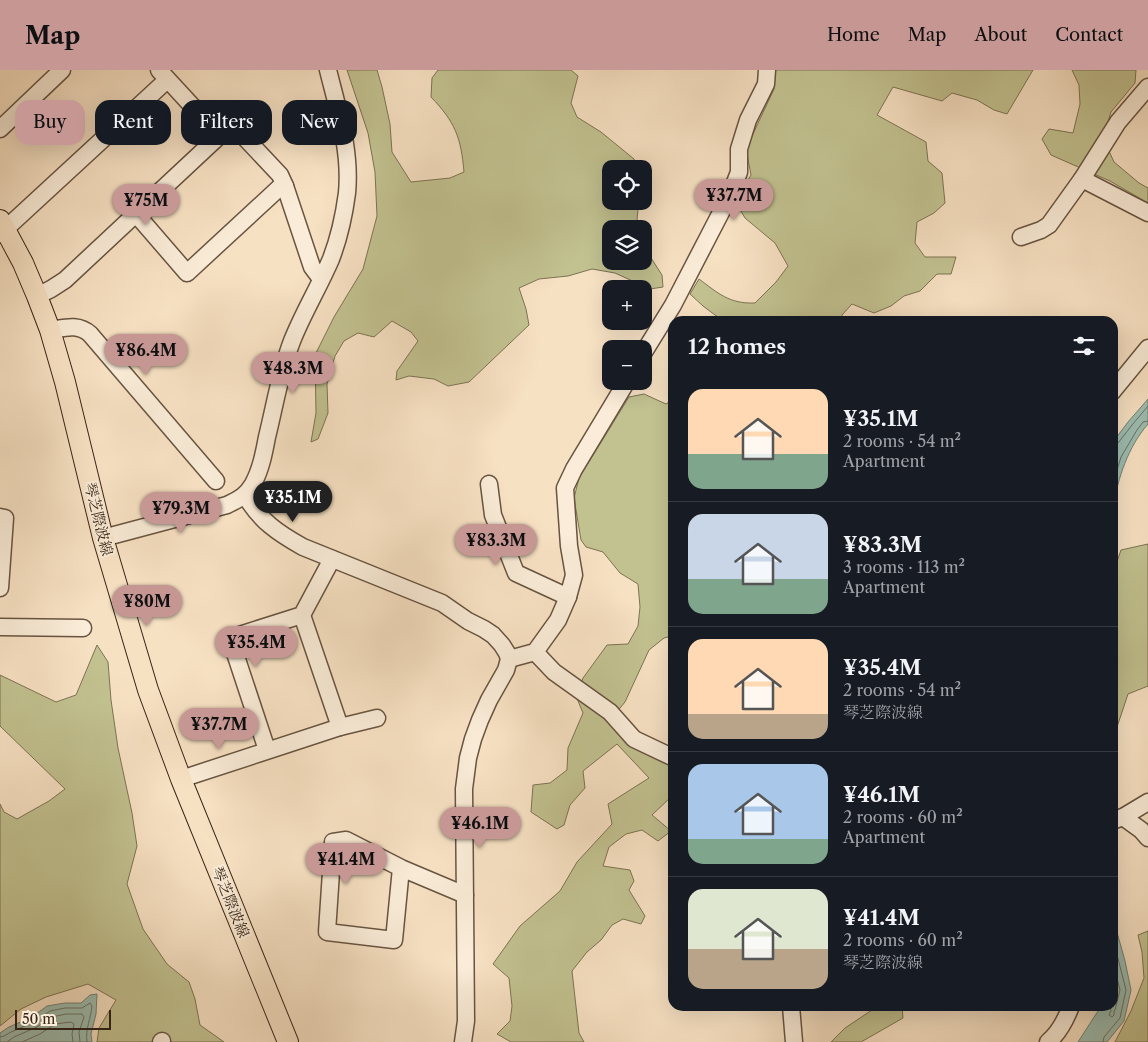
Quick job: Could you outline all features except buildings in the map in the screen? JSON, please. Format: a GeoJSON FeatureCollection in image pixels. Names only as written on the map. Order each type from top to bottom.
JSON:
{"type":"FeatureCollection","features":[{"type":"Feature","properties":{"kind":"main road","name":"琴芝際波線"},"geometry":{"type":"LineString","coordinates":[[2,228],[23,263],[50,330],[65,382],[103,538],[148,690],[181,779],[288,1042]]}},
{"type":"Feature","properties":{"kind":"street"},"geometry":{"type":"LineString","coordinates":[[0,129],[62,70]]}},
{"type":"Feature","properties":{"kind":"street"},"geometry":{"type":"LineString","coordinates":[[103,538],[227,505],[245,495],[253,483],[262,461],[282,375],[292,342],[337,240],[344,215],[348,172],[346,152],[328,70]]}},
{"type":"Feature","properties":{"kind":"street"},"geometry":{"type":"LineString","coordinates":[[651,340],[673,305],[731,193],[739,172],[739,148],[748,120],[766,84],[767,70]]}},
{"type":"Feature","properties":{"kind":"street"},"geometry":{"type":"LineString","coordinates":[[2,228],[163,75],[186,100]]}},
{"type":"Feature","properties":{"kind":"street"},"geometry":{"type":"LineString","coordinates":[[1021,236],[1041,230],[1049,225],[1082,179],[1118,122],[1148,87]]}},
{"type":"Feature","properties":{"kind":"street"},"geometry":{"type":"LineString","coordinates":[[37,296],[65,280],[210,145]]}},
{"type":"Feature","properties":{"kind":"street"},"geometry":{"type":"LineString","coordinates":[[252,145],[280,174],[312,267],[321,279]]}},
{"type":"Feature","properties":{"kind":"street"},"geometry":{"type":"LineString","coordinates":[[1082,179],[1148,213]]}},
{"type":"Feature","properties":{"kind":"street"},"geometry":{"type":"LineString","coordinates":[[136,214],[187,273],[279,188],[285,186]]}},
{"type":"Feature","properties":{"kind":"street"},"geometry":{"type":"LineString","coordinates":[[50,330],[75,327],[85,330],[90,334],[216,482]]}},
{"type":"Feature","properties":{"kind":"street"},"geometry":{"type":"LineString","coordinates":[[1118,385],[1148,348]]}},
{"type":"Feature","properties":{"kind":"street"},"geometry":{"type":"LineString","coordinates":[[508,659],[535,652],[558,620],[568,597],[574,575],[569,546],[565,488],[574,469],[621,390]]}},
{"type":"Feature","properties":{"kind":"street"},"geometry":{"type":"LineString","coordinates":[[489,484],[493,515],[516,573],[568,597]]}},
{"type":"Feature","properties":{"kind":"street"},"geometry":{"type":"LineString","coordinates":[[245,495],[258,515],[282,536],[303,547],[442,603],[468,621],[494,635],[507,653],[506,670],[489,700],[473,739],[468,758],[464,789],[466,1021],[463,1042]]}},
{"type":"Feature","properties":{"kind":"street"},"geometry":{"type":"LineString","coordinates":[[0,517],[5,518],[0,588]]}},
{"type":"Feature","properties":{"kind":"street"},"geometry":{"type":"LineString","coordinates":[[267,750],[230,638],[302,615],[332,559]]}},
{"type":"Feature","properties":{"kind":"street"},"geometry":{"type":"LineString","coordinates":[[302,615],[340,727]]}},
{"type":"Feature","properties":{"kind":"street"},"geometry":{"type":"LineString","coordinates":[[0,627],[83,628]]}},
{"type":"Feature","properties":{"kind":"street"},"geometry":{"type":"LineString","coordinates":[[535,652],[554,672],[610,712],[634,739],[668,755]]}},
{"type":"Feature","properties":{"kind":"street"},"geometry":{"type":"LineString","coordinates":[[181,779],[340,727],[377,718]]}},
{"type":"Feature","properties":{"kind":"street"},"geometry":{"type":"LineString","coordinates":[[1118,819],[1148,802]]}},
{"type":"Feature","properties":{"kind":"street"},"geometry":{"type":"LineString","coordinates":[[1118,819],[1141,830],[1148,838]]}},
{"type":"Feature","properties":{"kind":"street"},"geometry":{"type":"LineString","coordinates":[[401,868],[394,940],[327,932],[333,842],[346,840],[401,868],[465,895]]}},
{"type":"Feature","properties":{"kind":"street"},"geometry":{"type":"LineString","coordinates":[[791,1011],[794,1042]]}},
{"type":"Feature","properties":{"kind":"street"},"geometry":{"type":"LineString","coordinates":[[1048,1042],[1054,1037],[1069,1011]]}},
{"type":"Feature","properties":{"kind":"shaded area"},"geometry":{"type":"Polygon","coordinates":[[[347,70],[377,70],[390,124],[392,152],[411,182],[450,178],[464,172],[459,139],[446,114],[431,97],[432,78],[438,70],[571,70],[578,76],[571,103],[577,117],[601,132],[634,160],[602,160],[602,210],[638,210],[637,220],[602,220],[602,270],[652,270],[652,259],[662,275],[663,287],[652,289],[652,280],[630,280],[615,273],[592,269],[568,276],[539,279],[519,288],[529,325],[469,382],[448,386],[434,379],[409,376],[396,380],[397,371],[418,341],[411,332],[392,321],[374,337],[358,333],[344,341],[335,356],[327,384],[328,413],[318,439],[311,442],[316,413],[315,355],[334,317],[363,269],[377,216],[375,172],[368,133],[347,70]]]}},
{"type":"Feature","properties":{"kind":"shaded area"},"geometry":{"type":"Polygon","coordinates":[[[774,70],[1033,70],[1007,114],[994,110],[977,100],[952,93],[942,101],[893,87],[877,115],[926,142],[928,161],[942,173],[945,203],[934,213],[917,222],[915,243],[925,257],[956,257],[951,274],[937,274],[920,291],[904,296],[891,306],[874,313],[852,304],[842,316],[716,316],[690,294],[699,279],[731,300],[755,303],[776,282],[788,266],[775,243],[745,218],[735,201],[751,175],[746,149],[774,89],[774,70]]]}},
{"type":"Feature","properties":{"kind":"shaded area"},"geometry":{"type":"Polygon","coordinates":[[[1072,70],[1136,70],[1135,83],[1111,112],[1103,138],[1114,162],[1148,188],[1148,203],[1110,181],[1051,155],[1042,139],[1049,129],[1073,133],[1080,104],[1079,85],[1072,70]]]}},
{"type":"Feature","properties":{"kind":"shaded area"},"geometry":{"type":"Polygon","coordinates":[[[644,394],[666,404],[668,403],[668,637],[649,650],[625,702],[610,720],[639,748],[668,765],[668,800],[652,815],[668,828],[668,833],[658,841],[642,830],[626,834],[609,847],[603,866],[630,870],[634,881],[629,890],[645,916],[641,924],[623,919],[612,925],[601,940],[587,952],[572,971],[579,1033],[584,1042],[511,1042],[497,1034],[510,1021],[512,1006],[509,978],[493,964],[520,926],[560,891],[577,862],[612,824],[608,804],[649,778],[617,744],[583,771],[585,788],[570,805],[564,825],[557,829],[531,812],[533,785],[550,783],[567,770],[568,748],[583,713],[576,696],[583,678],[607,645],[628,644],[638,626],[640,607],[638,584],[620,573],[603,552],[586,547],[581,540],[574,498],[579,478],[629,397],[644,394]]]}},
{"type":"Feature","properties":{"kind":"shaded area"},"geometry":{"type":"Polygon","coordinates":[[[1148,544],[1148,686],[1128,694],[1118,724],[1118,559],[1121,550],[1148,544]]]}},
{"type":"Feature","properties":{"kind":"shaded area"},"geometry":{"type":"Polygon","coordinates":[[[97,645],[108,662],[118,748],[137,846],[127,884],[143,929],[167,964],[189,982],[195,999],[200,1025],[224,1042],[97,1042],[99,1028],[116,1000],[88,984],[46,997],[21,1009],[0,1026],[0,804],[4,812],[17,819],[49,801],[65,789],[0,726],[0,675],[56,702],[76,695],[97,645]]]}},
{"type":"Feature","properties":{"kind":"shaded area"},"geometry":{"type":"Polygon","coordinates":[[[1148,931],[1148,1042],[1115,1042],[1131,1011],[1144,978],[1142,952],[1138,935],[1148,931]]]}},
{"type":"Feature","properties":{"kind":"shaded area"},"geometry":{"type":"Polygon","coordinates":[[[870,1011],[902,1011],[903,1018],[861,1042],[831,1042],[845,1028],[870,1011]]]}},
{"type":"Feature","properties":{"kind":"water"},"geometry":{"type":"Polygon","coordinates":[[[1148,399],[1148,424],[1129,453],[1118,485],[1118,435],[1148,399]]]}},
{"type":"Feature","properties":{"kind":"water"},"geometry":{"type":"Polygon","coordinates":[[[1118,936],[1131,990],[1124,1021],[1107,1042],[1078,1042],[1098,1011],[1118,1011],[1118,936]]]}},
{"type":"Feature","properties":{"kind":"water"},"geometry":{"type":"Polygon","coordinates":[[[97,994],[96,1014],[91,1034],[92,1042],[0,1042],[0,1033],[32,1017],[47,1006],[81,1003],[90,995],[97,994]]]}}]}
